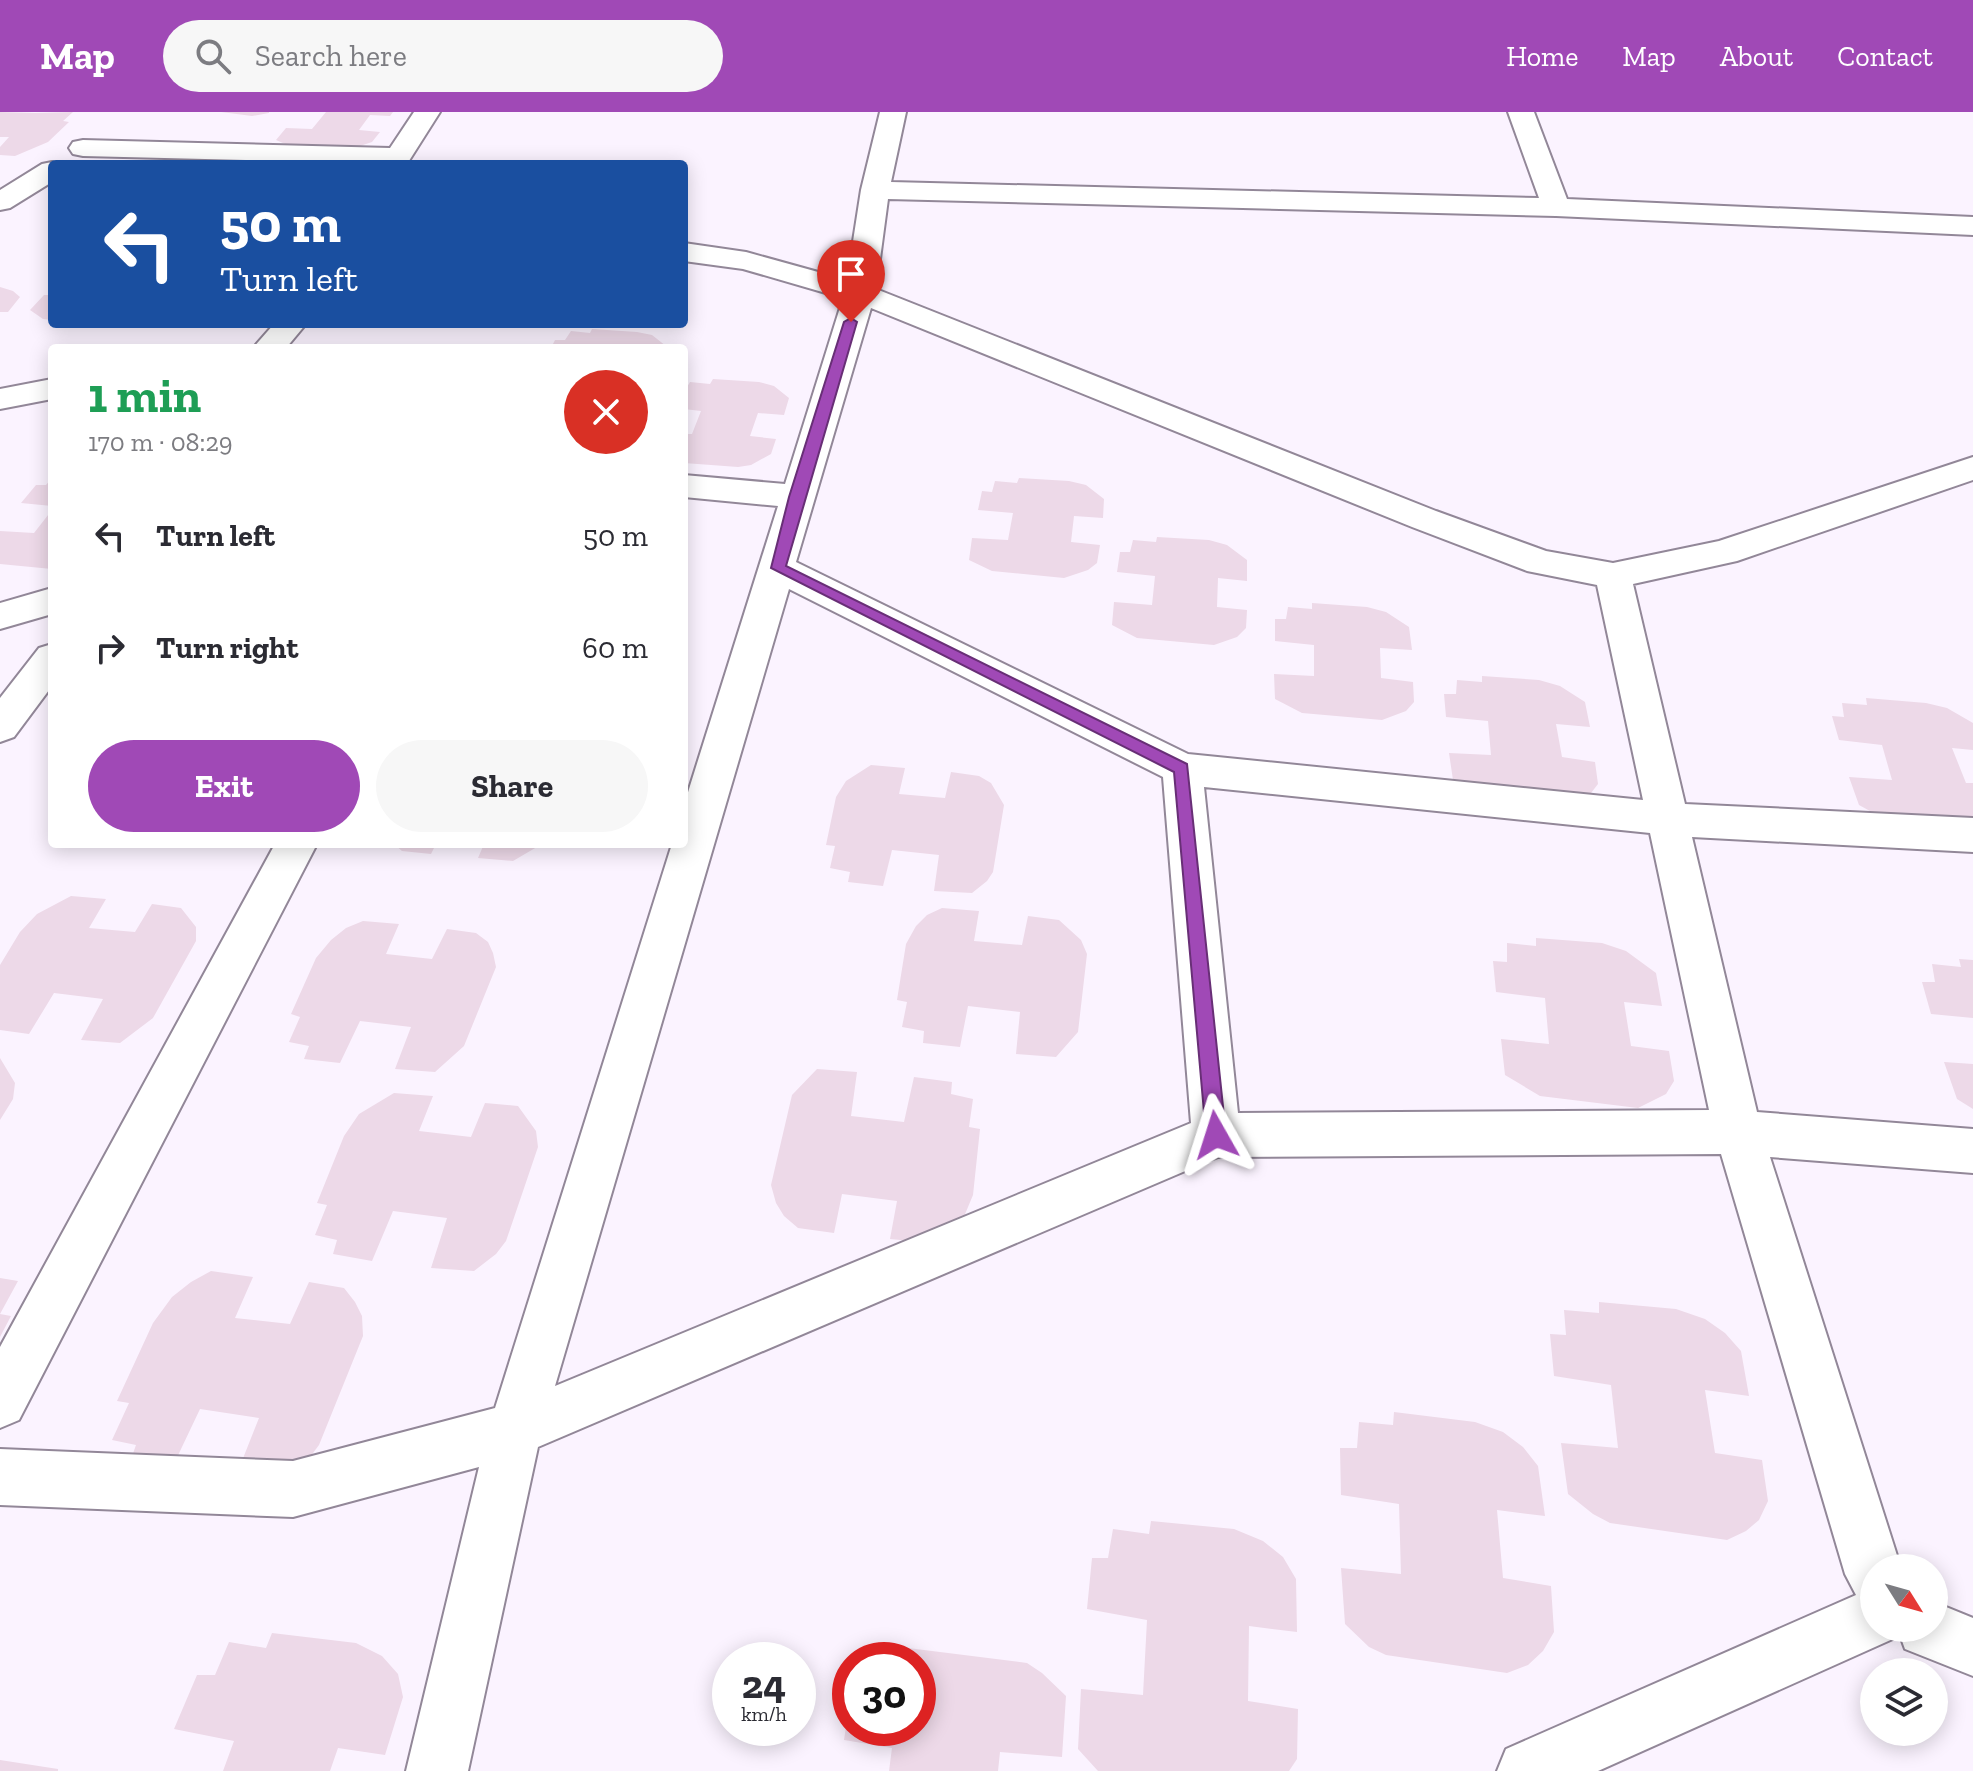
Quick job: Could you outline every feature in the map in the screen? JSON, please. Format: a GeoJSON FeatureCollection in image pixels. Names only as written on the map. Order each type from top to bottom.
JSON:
{"type":"FeatureCollection","features":[{"type":"Feature","properties":{"kind":"street"},"geometry":{"type":"LineString","coordinates":[[79,146],[395,160],[427,112]]}},
{"type":"Feature","properties":{"kind":"street"},"geometry":{"type":"LineString","coordinates":[[437,1771],[515,1430],[860,293],[875,190],[893,112]]}},
{"type":"Feature","properties":{"kind":"street"},"geometry":{"type":"LineString","coordinates":[[1521,112],[1556,207]]}},
{"type":"Feature","properties":{"kind":"street"},"geometry":{"type":"LineString","coordinates":[[0,202],[48,172]]}},
{"type":"Feature","properties":{"kind":"street"},"geometry":{"type":"LineString","coordinates":[[875,190],[1556,207],[1973,226]]}},
{"type":"Feature","properties":{"kind":"street"},"geometry":{"type":"LineString","coordinates":[[688,253],[746,261],[860,293],[1424,519],[1540,562],[1613,576],[1724,552],[1973,468]]}},
{"type":"Feature","properties":{"kind":"street"},"geometry":{"type":"LineString","coordinates":[[273,344],[287,328]]}},
{"type":"Feature","properties":{"kind":"street"},"geometry":{"type":"LineString","coordinates":[[0,399],[48,390]]}},
{"type":"Feature","properties":{"kind":"street"},"geometry":{"type":"LineString","coordinates":[[688,486],[797,497]]}},
{"type":"Feature","properties":{"kind":"street"},"geometry":{"type":"LineString","coordinates":[[778,568],[1182,769],[1668,819],[1973,835]]}},
{"type":"Feature","properties":{"kind":"street"},"geometry":{"type":"LineString","coordinates":[[1613,576],[1738,1132],[1868,1554]]}},
{"type":"Feature","properties":{"kind":"street"},"geometry":{"type":"LineString","coordinates":[[0,616],[48,602]]}},
{"type":"Feature","properties":{"kind":"street"},"geometry":{"type":"LineString","coordinates":[[0,727],[48,663]]}},
{"type":"Feature","properties":{"kind":"street"},"geometry":{"type":"LineString","coordinates":[[1182,769],[1216,1135]]}},
{"type":"Feature","properties":{"kind":"street"},"geometry":{"type":"LineString","coordinates":[[0,1401],[294,848]]}},
{"type":"Feature","properties":{"kind":"street"},"geometry":{"type":"LineString","coordinates":[[0,1477],[293,1489],[515,1430],[1216,1135],[1738,1132],[1973,1151]]}},
{"type":"Feature","properties":{"kind":"street"},"geometry":{"type":"LineString","coordinates":[[1528,1771],[1860,1623]]}},
{"type":"Feature","properties":{"kind":"street"},"geometry":{"type":"LineString","coordinates":[[1948,1637],[1973,1647]]}},
{"type":"Feature","properties":{"kind":"building"},"geometry":{"type":"Polygon","coordinates":[[[0,112],[73,112],[63,121],[69,122],[48,142],[15,156],[0,155],[0,147],[9,137],[0,137],[0,112]]]}},
{"type":"Feature","properties":{"kind":"building"},"geometry":{"type":"Polygon","coordinates":[[[221,112],[269,112],[269,113],[252,116],[221,112]]]}},
{"type":"Feature","properties":{"kind":"building"},"geometry":{"type":"Polygon","coordinates":[[[326,112],[393,112],[390,116],[370,115],[359,130],[380,132],[372,142],[354,148],[290,146],[276,140],[286,128],[312,129],[326,112]]]}},
{"type":"Feature","properties":{"kind":"building"},"geometry":{"type":"Polygon","coordinates":[[[0,287],[20,297],[8,312],[0,312],[0,287]]]}},
{"type":"Feature","properties":{"kind":"building"},"geometry":{"type":"Polygon","coordinates":[[[44,295],[48,295],[48,320],[30,310],[44,295]]]}},
{"type":"Feature","properties":{"kind":"building"},"geometry":{"type":"Polygon","coordinates":[[[592,329],[637,332],[652,335],[663,344],[553,344],[555,340],[565,340],[571,331],[590,333],[592,329]]]}},
{"type":"Feature","properties":{"kind":"building"},"geometry":{"type":"Polygon","coordinates":[[[713,379],[759,382],[774,386],[789,398],[784,415],[758,413],[750,436],[776,439],[771,454],[751,465],[738,467],[688,463],[688,434],[692,434],[701,411],[688,409],[688,385],[690,382],[710,384],[713,379]]]}},
{"type":"Feature","properties":{"kind":"building"},"geometry":{"type":"Polygon","coordinates":[[[1019,478],[1086,485],[1104,499],[1103,518],[1074,516],[1071,542],[1100,545],[1097,563],[1088,570],[1064,578],[992,571],[969,560],[972,538],[1008,540],[1013,513],[978,510],[982,491],[992,492],[995,481],[1017,483],[1019,478]]]}},
{"type":"Feature","properties":{"kind":"building"},"geometry":{"type":"Polygon","coordinates":[[[48,483],[48,506],[21,503],[36,485],[48,483]]]}},
{"type":"Feature","properties":{"kind":"building"},"geometry":{"type":"Polygon","coordinates":[[[48,515],[48,569],[0,564],[0,531],[34,533],[48,515]]]}},
{"type":"Feature","properties":{"kind":"building"},"geometry":{"type":"Polygon","coordinates":[[[1157,537],[1209,540],[1227,545],[1247,560],[1247,581],[1218,578],[1217,607],[1247,610],[1246,628],[1237,637],[1214,645],[1137,638],[1112,625],[1114,602],[1152,605],[1155,576],[1117,572],[1120,552],[1130,552],[1133,540],[1156,542],[1157,537]]]}},
{"type":"Feature","properties":{"kind":"building"},"geometry":{"type":"Polygon","coordinates":[[[1312,603],[1367,607],[1386,612],[1409,627],[1412,650],[1380,648],[1381,678],[1413,682],[1414,702],[1406,711],[1382,720],[1302,713],[1275,699],[1274,674],[1314,676],[1314,645],[1275,641],[1275,619],[1286,619],[1288,607],[1312,609],[1312,603]]]}},
{"type":"Feature","properties":{"kind":"building"},"geometry":{"type":"Polygon","coordinates":[[[1482,676],[1539,680],[1560,686],[1585,702],[1590,727],[1556,724],[1562,757],[1595,762],[1598,784],[1591,793],[1580,800],[1460,784],[1453,780],[1449,753],[1491,755],[1488,721],[1446,717],[1444,694],[1456,694],[1457,680],[1482,682],[1482,676]]]}},
{"type":"Feature","properties":{"kind":"building"},"geometry":{"type":"Polygon","coordinates":[[[1866,698],[1926,703],[1947,708],[1973,723],[1973,750],[1952,748],[1966,783],[1973,783],[1973,829],[1879,816],[1859,805],[1849,777],[1892,780],[1882,745],[1839,740],[1832,716],[1844,717],[1842,703],[1867,705],[1866,698]]]}},
{"type":"Feature","properties":{"kind":"building"},"geometry":{"type":"Polygon","coordinates":[[[871,765],[905,768],[899,794],[945,798],[951,772],[979,776],[991,783],[1004,805],[993,872],[987,881],[972,893],[934,891],[939,855],[892,850],[883,886],[848,882],[850,872],[830,868],[835,846],[826,845],[836,797],[846,781],[871,765]]]}},
{"type":"Feature","properties":{"kind":"building"},"geometry":{"type":"Polygon","coordinates":[[[399,848],[434,848],[431,854],[399,848]]]}},
{"type":"Feature","properties":{"kind":"building"},"geometry":{"type":"Polygon","coordinates":[[[482,848],[535,848],[513,861],[478,858],[482,848]]]}},
{"type":"Feature","properties":{"kind":"building"},"geometry":{"type":"Polygon","coordinates":[[[71,896],[106,899],[89,928],[135,932],[152,904],[181,908],[196,927],[196,941],[153,1018],[120,1043],[81,1040],[103,999],[54,993],[29,1034],[0,1030],[0,965],[20,932],[37,914],[71,896]]]}},
{"type":"Feature","properties":{"kind":"building"},"geometry":{"type":"Polygon","coordinates":[[[942,908],[979,911],[974,941],[1022,945],[1028,916],[1059,920],[1081,940],[1087,954],[1078,1032],[1056,1057],[1016,1054],[1020,1012],[968,1006],[960,1047],[923,1043],[924,1031],[902,1027],[907,1002],[897,1000],[906,944],[916,926],[927,915],[942,908]]]}},
{"type":"Feature","properties":{"kind":"building"},"geometry":{"type":"Polygon","coordinates":[[[363,921],[399,924],[386,954],[432,959],[447,929],[476,933],[488,942],[496,967],[464,1046],[435,1072],[395,1069],[411,1027],[360,1021],[340,1063],[304,1059],[309,1046],[289,1042],[300,1017],[291,1014],[316,958],[346,928],[363,921]]]}},
{"type":"Feature","properties":{"kind":"building"},"geometry":{"type":"Polygon","coordinates":[[[1536,938],[1602,943],[1626,951],[1656,973],[1662,1006],[1624,1002],[1631,1046],[1669,1051],[1674,1081],[1666,1094],[1638,1108],[1540,1096],[1505,1075],[1501,1039],[1549,1044],[1545,998],[1496,992],[1493,961],[1507,962],[1507,943],[1536,946],[1536,938]]]}},
{"type":"Feature","properties":{"kind":"building"},"geometry":{"type":"Polygon","coordinates":[[[1959,959],[1973,960],[1973,1018],[1931,1014],[1922,982],[1935,982],[1932,964],[1961,967],[1959,959]]]}},
{"type":"Feature","properties":{"kind":"building"},"geometry":{"type":"Polygon","coordinates":[[[0,1058],[15,1083],[13,1099],[0,1120],[0,1058]]]}},
{"type":"Feature","properties":{"kind":"building"},"geometry":{"type":"Polygon","coordinates":[[[1944,1062],[1973,1064],[1973,1109],[1957,1099],[1944,1062]]]}},
{"type":"Feature","properties":{"kind":"building"},"geometry":{"type":"Polygon","coordinates":[[[817,1069],[857,1072],[851,1116],[904,1122],[914,1077],[952,1082],[951,1094],[973,1099],[969,1127],[980,1129],[973,1195],[963,1219],[932,1243],[890,1239],[897,1201],[842,1194],[834,1233],[798,1228],[784,1216],[771,1185],[792,1095],[817,1069]]]}},
{"type":"Feature","properties":{"kind":"building"},"geometry":{"type":"Polygon","coordinates":[[[394,1093],[433,1096],[419,1131],[471,1137],[485,1103],[518,1106],[536,1131],[538,1147],[506,1241],[496,1254],[474,1271],[431,1268],[447,1218],[393,1211],[372,1261],[333,1254],[337,1240],[315,1235],[327,1205],[317,1203],[344,1136],[359,1114],[394,1093]]]}},
{"type":"Feature","properties":{"kind":"building"},"geometry":{"type":"Polygon","coordinates":[[[211,1271],[253,1277],[235,1318],[290,1324],[309,1282],[344,1288],[355,1302],[362,1316],[363,1336],[319,1445],[307,1461],[236,1476],[259,1418],[200,1409],[172,1468],[130,1462],[136,1445],[112,1440],[129,1403],[117,1401],[153,1323],[172,1297],[211,1271]]]}},
{"type":"Feature","properties":{"kind":"building"},"geometry":{"type":"Polygon","coordinates":[[[0,1278],[18,1281],[0,1314],[0,1278]]]}},
{"type":"Feature","properties":{"kind":"building"},"geometry":{"type":"Polygon","coordinates":[[[1599,1302],[1676,1309],[1705,1319],[1725,1333],[1741,1351],[1749,1396],[1705,1390],[1715,1453],[1762,1460],[1768,1501],[1759,1520],[1746,1531],[1727,1540],[1610,1523],[1568,1494],[1561,1443],[1618,1448],[1611,1385],[1554,1376],[1550,1334],[1566,1335],[1564,1310],[1599,1313],[1599,1302]]]}},
{"type":"Feature","properties":{"kind":"building"},"geometry":{"type":"Polygon","coordinates":[[[0,1314],[11,1316],[0,1337],[0,1314]]]}},
{"type":"Feature","properties":{"kind":"building"},"geometry":{"type":"Polygon","coordinates":[[[1394,1412],[1475,1422],[1503,1432],[1523,1447],[1538,1466],[1545,1516],[1497,1510],[1503,1578],[1551,1586],[1554,1632],[1543,1651],[1528,1665],[1507,1673],[1386,1655],[1369,1647],[1345,1624],[1341,1568],[1401,1574],[1399,1504],[1341,1495],[1340,1448],[1357,1448],[1359,1422],[1393,1425],[1394,1412]]]}},
{"type":"Feature","properties":{"kind":"building"},"geometry":{"type":"Polygon","coordinates":[[[1151,1521],[1234,1529],[1263,1541],[1283,1557],[1296,1579],[1297,1632],[1249,1626],[1248,1701],[1298,1709],[1297,1759],[1289,1771],[1098,1771],[1078,1749],[1081,1689],[1143,1695],[1147,1620],[1087,1609],[1092,1558],[1108,1558],[1113,1529],[1149,1534],[1151,1521]]]}},
{"type":"Feature","properties":{"kind":"building"},"geometry":{"type":"Polygon","coordinates":[[[272,1633],[356,1643],[382,1656],[398,1674],[403,1697],[385,1755],[338,1748],[330,1771],[223,1771],[234,1741],[174,1729],[197,1675],[215,1675],[229,1642],[266,1648],[272,1633]]]}},
{"type":"Feature","properties":{"kind":"building"},"geometry":{"type":"Polygon","coordinates":[[[936,1652],[1027,1663],[1066,1696],[1062,1757],[1000,1752],[998,1771],[889,1771],[892,1748],[880,1746],[936,1746],[936,1652]]]}},
{"type":"Feature","properties":{"kind":"building"},"geometry":{"type":"Polygon","coordinates":[[[0,1760],[58,1769],[58,1771],[0,1771],[0,1760]]]}},
{"type":"Feature","properties":{"kind":"route"},"geometry":{"type":"LineString","coordinates":[[851,322],[778,568],[1182,769],[1216,1135]]}}]}
